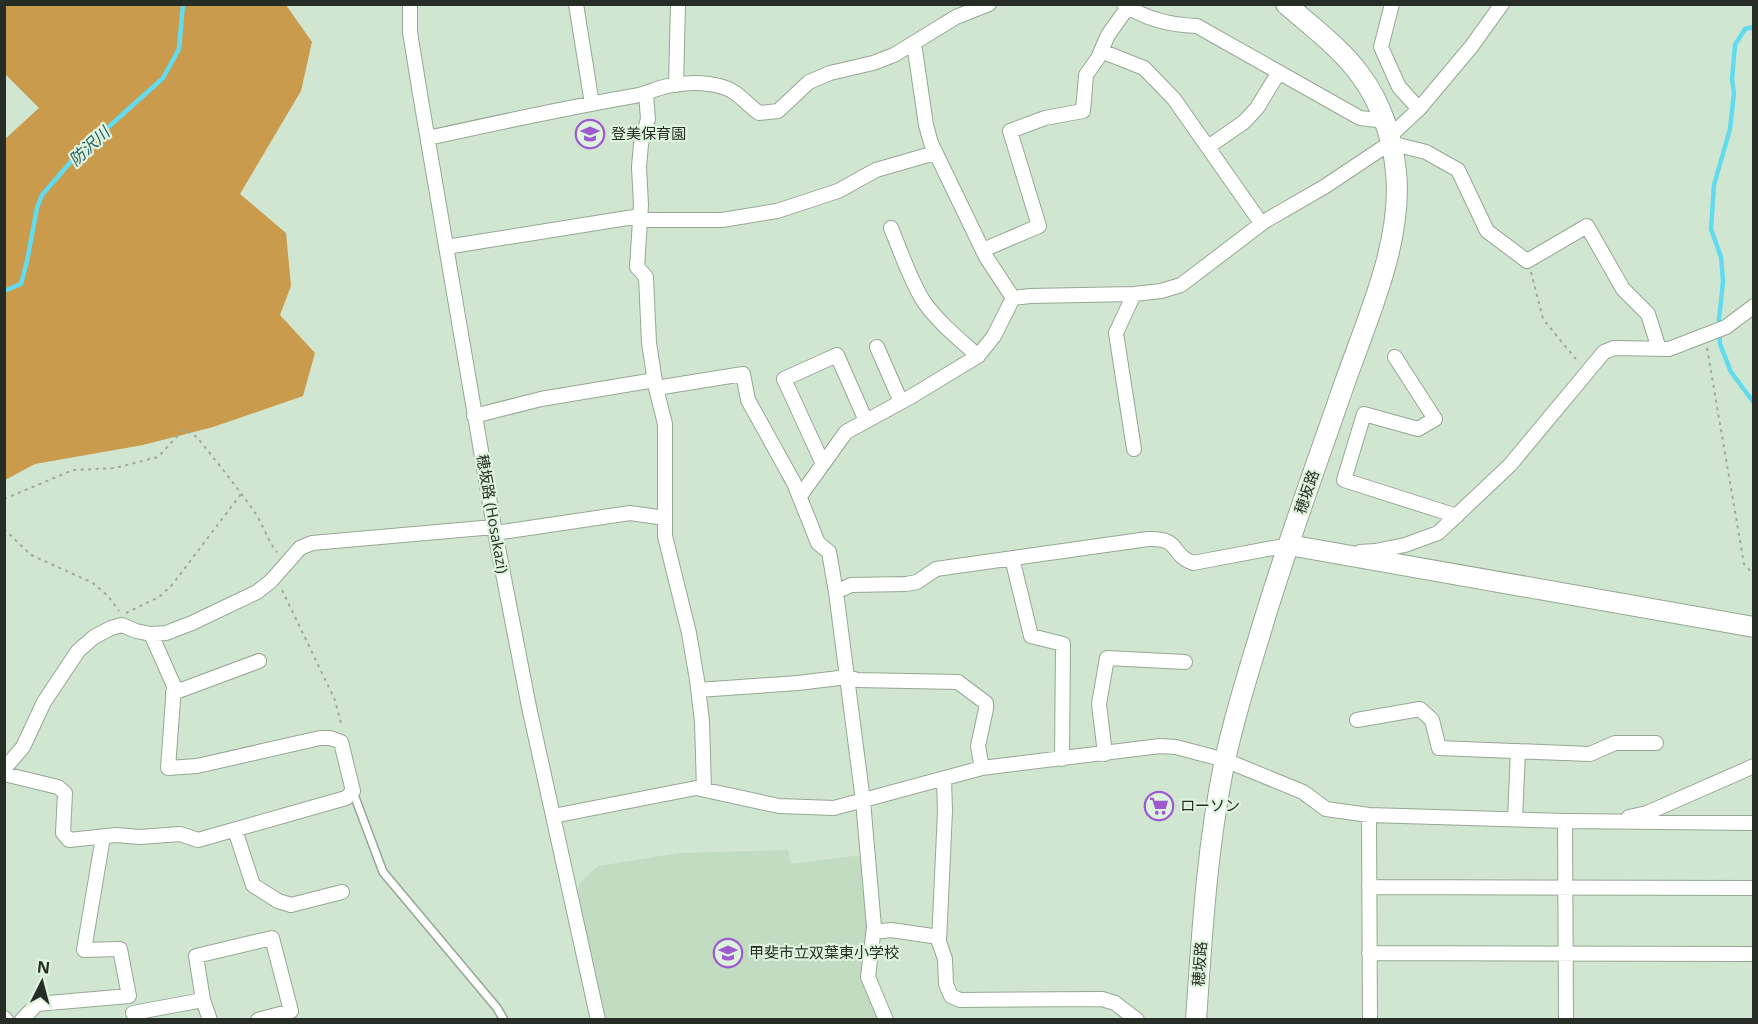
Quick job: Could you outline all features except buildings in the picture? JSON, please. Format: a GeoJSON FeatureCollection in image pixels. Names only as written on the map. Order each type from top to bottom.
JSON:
{"type":"FeatureCollection","features":[{"type":"Feature","properties":{"kind":"main road","name":"穂坂路"},"geometry":{"type":"LineString","coordinates":[[1196,1020],[1204,900],[1226,760],[1260,632],[1385,264],[1397,211],[1396,171],[1388,134],[1362,76],[1330,42],[1286,4]]}},
{"type":"Feature","properties":{"kind":"main road"},"geometry":{"type":"LineString","coordinates":[[1289,545],[1754,627]]}},
{"type":"Feature","properties":{"kind":"street","name":"穂坂路 (Hosakazi)"},"geometry":{"type":"LineString","coordinates":[[410,4],[410,32],[494,530],[528,707],[598,1020]]}},
{"type":"Feature","properties":{"kind":"street"},"geometry":{"type":"LineString","coordinates":[[576,4],[592,104]]}},
{"type":"Feature","properties":{"kind":"street"},"geometry":{"type":"LineString","coordinates":[[676,85],[678,4]]}},
{"type":"Feature","properties":{"kind":"street"},"geometry":{"type":"LineString","coordinates":[[428,138],[646,94],[667,86],[691,83],[721,86],[736,91],[747,105],[759,113],[778,111],[809,82],[830,73],[873,63],[894,55],[956,17],[989,4]]}},
{"type":"Feature","properties":{"kind":"street"},"geometry":{"type":"LineString","coordinates":[[1392,4],[1381,46],[1399,87],[1419,109]]}},
{"type":"Feature","properties":{"kind":"street"},"geometry":{"type":"LineString","coordinates":[[1013,298],[1134,294],[1161,291],[1181,285],[1261,223],[1324,187],[1419,109],[1471,47],[1502,4]]}},
{"type":"Feature","properties":{"kind":"street"},"geometry":{"type":"LineString","coordinates":[[983,250],[1039,226],[1010,131],[1046,118],[1083,111],[1086,75],[1126,6],[1173,25],[1197,26],[1388,134],[1458,170],[1487,231],[1527,261],[1587,226],[1623,289],[1648,314],[1659,349]]}},
{"type":"Feature","properties":{"kind":"street"},"geometry":{"type":"LineString","coordinates":[[914,43],[921,78],[926,125],[935,153],[983,250],[1013,298]]}},
{"type":"Feature","properties":{"kind":"street"},"geometry":{"type":"LineString","coordinates":[[1101,51],[1144,68],[1174,99],[1261,223]]}},
{"type":"Feature","properties":{"kind":"street"},"geometry":{"type":"LineString","coordinates":[[1208,147],[1245,123],[1279,72]]}},
{"type":"Feature","properties":{"kind":"street"},"geometry":{"type":"LineString","coordinates":[[646,94],[648,119],[641,144],[637,267],[646,277],[649,343],[664,423],[665,536],[689,633],[698,690],[702,721],[704,789]]}},
{"type":"Feature","properties":{"kind":"street"},"geometry":{"type":"LineString","coordinates":[[446,247],[640,218],[722,220],[777,211],[838,191],[876,170],[935,153]]}},
{"type":"Feature","properties":{"kind":"street"},"geometry":{"type":"LineString","coordinates":[[891,228],[924,302],[945,326],[978,356]]}},
{"type":"Feature","properties":{"kind":"street"},"geometry":{"type":"LineString","coordinates":[[1134,294],[1116,333],[1134,449]]}},
{"type":"Feature","properties":{"kind":"street"},"geometry":{"type":"LineString","coordinates":[[800,496],[846,432],[978,356],[994,336],[1013,298]]}},
{"type":"Feature","properties":{"kind":"street"},"geometry":{"type":"LineString","coordinates":[[1331,552],[1375,551],[1405,545],[1438,533],[1510,465],[1604,352],[1614,348],[1669,349],[1726,327],[1754,306]]}},
{"type":"Feature","properties":{"kind":"street"},"geometry":{"type":"LineString","coordinates":[[877,347],[901,402]]}},
{"type":"Feature","properties":{"kind":"street"},"geometry":{"type":"LineString","coordinates":[[823,464],[784,379],[837,355],[866,421]]}},
{"type":"Feature","properties":{"kind":"street"},"geometry":{"type":"LineString","coordinates":[[1395,357],[1435,419],[1418,429],[1364,414],[1344,480],[1457,516]]}},
{"type":"Feature","properties":{"kind":"street"},"geometry":{"type":"LineString","coordinates":[[474,416],[541,399],[743,374],[748,400],[794,483],[818,543],[829,552],[863,801],[874,932],[868,977],[886,1020]]}},
{"type":"Feature","properties":{"kind":"street"},"geometry":{"type":"LineString","coordinates":[[4,769],[24,747],[44,702],[78,651],[94,637],[122,625],[151,634],[166,633],[192,623],[257,592],[300,548],[312,543],[494,530],[630,513],[666,518]]}},
{"type":"Feature","properties":{"kind":"street"},"geometry":{"type":"LineString","coordinates":[[836,592],[851,585],[917,582],[936,569],[1148,539],[1162,539],[1174,546],[1183,560],[1193,564],[1289,545]]}},
{"type":"Feature","properties":{"kind":"street"},"geometry":{"type":"LineString","coordinates":[[1012,558],[1031,636],[1063,644],[1062,759]]}},
{"type":"Feature","properties":{"kind":"street"},"geometry":{"type":"LineString","coordinates":[[4,774],[58,787],[65,793],[63,834],[69,840],[116,835],[140,837],[180,834],[198,840],[346,798],[353,791],[341,741],[330,738],[320,738],[197,766],[168,768],[174,686],[151,634]]}},
{"type":"Feature","properties":{"kind":"street"},"geometry":{"type":"LineString","coordinates":[[1106,754],[1099,704],[1107,658],[1185,662]]}},
{"type":"Feature","properties":{"kind":"street"},"geometry":{"type":"LineString","coordinates":[[173,693],[259,661]]}},
{"type":"Feature","properties":{"kind":"street"},"geometry":{"type":"LineString","coordinates":[[698,690],[847,677],[857,680],[958,682],[986,703],[978,746],[982,768]]}},
{"type":"Feature","properties":{"kind":"street"},"geometry":{"type":"LineString","coordinates":[[1357,720],[1420,709],[1432,720],[1439,748],[1590,754],[1615,743],[1656,743]]}},
{"type":"Feature","properties":{"kind":"street"},"geometry":{"type":"LineString","coordinates":[[553,816],[696,788],[779,806],[834,808],[982,768],[1160,746],[1176,747],[1226,760],[1303,792],[1326,809],[1369,815],[1610,822],[1754,823]]}},
{"type":"Feature","properties":{"kind":"street"},"geometry":{"type":"LineString","coordinates":[[1515,819],[1518,751]]}},
{"type":"Feature","properties":{"kind":"street"},"geometry":{"type":"LineString","coordinates":[[1610,822],[1647,813],[1754,766]]}},
{"type":"Feature","properties":{"kind":"street"},"geometry":{"type":"LineString","coordinates":[[944,779],[945,811],[939,938],[945,959],[946,984],[951,996],[960,1000],[1102,999],[1115,1003],[1137,1020]]}},
{"type":"Feature","properties":{"kind":"street"},"geometry":{"type":"LineString","coordinates":[[1369,815],[1370,1020]]}},
{"type":"Feature","properties":{"kind":"street"},"geometry":{"type":"LineString","coordinates":[[1565,821],[1566,1020]]}},
{"type":"Feature","properties":{"kind":"street"},"geometry":{"type":"LineString","coordinates":[[236,830],[253,885],[278,901],[291,905],[342,892]]}},
{"type":"Feature","properties":{"kind":"street"},"geometry":{"type":"LineString","coordinates":[[103,837],[84,950],[120,949],[134,1016],[203,1000]]}},
{"type":"Feature","properties":{"kind":"street"},"geometry":{"type":"LineString","coordinates":[[1369,887],[1754,888]]}},
{"type":"Feature","properties":{"kind":"street"},"geometry":{"type":"LineString","coordinates":[[874,932],[891,930],[939,938]]}},
{"type":"Feature","properties":{"kind":"street"},"geometry":{"type":"LineString","coordinates":[[210,1020],[203,1000],[196,956],[272,938],[291,1011],[258,1020]]}},
{"type":"Feature","properties":{"kind":"street"},"geometry":{"type":"LineString","coordinates":[[1369,953],[1754,954]]}},
{"type":"Feature","properties":{"kind":"street"},"geometry":{"type":"LineString","coordinates":[[22,1020],[37,1004],[129,996]]}},
{"type":"Feature","properties":{"kind":"lane"},"geometry":{"type":"LineString","coordinates":[[353,791],[383,873],[497,1008],[504,1020]]}},
{"type":"Feature","properties":{"kind":"path"},"geometry":{"type":"LineString","coordinates":[[1527,261],[1538,294],[1543,320],[1587,372]]}},
{"type":"Feature","properties":{"kind":"path"},"geometry":{"type":"LineString","coordinates":[[1707,335],[1744,564],[1754,575]]}},
{"type":"Feature","properties":{"kind":"path"},"geometry":{"type":"LineString","coordinates":[[4,499],[73,470],[115,468],[158,458],[182,431],[187,431],[197,437],[241,494],[285,563]]}},
{"type":"Feature","properties":{"kind":"path"},"geometry":{"type":"LineString","coordinates":[[4,529],[31,555],[93,583],[108,596],[123,616],[128,611],[159,597],[172,585],[241,494]]}},
{"type":"Feature","properties":{"kind":"path"},"geometry":{"type":"LineString","coordinates":[[276,575],[334,700],[343,731],[341,741]]}},
{"type":"Feature","properties":{"kind":"shaded area"},"geometry":{"type":"Polygon","coordinates":[[[5,4],[286,5],[312,42],[301,91],[240,194],[286,233],[291,286],[280,315],[315,353],[303,396],[213,427],[143,445],[35,464],[5,480],[5,139],[39,108],[5,74],[5,4]]]}},
{"type":"Feature","properties":{"kind":"shaded area","name":"甲斐市立双葉東小学校"},"geometry":{"type":"Polygon","coordinates":[[[788,850],[791,864],[862,855],[869,929],[862,978],[881,1019],[606,1019],[577,892],[579,884],[598,866],[680,853],[788,850]]]}},
{"type":"Feature","properties":{"kind":"waterway","name":"防沢川"},"geometry":{"type":"LineString","coordinates":[[4,291],[21,284],[37,208],[42,195],[75,157],[163,78],[179,49],[183,4]]}},
{"type":"Feature","properties":{"kind":"waterway"},"geometry":{"type":"LineString","coordinates":[[1754,27],[1745,29],[1735,45],[1732,79],[1734,93],[1730,129],[1714,185],[1711,229],[1721,257],[1723,281],[1719,320],[1720,344],[1731,372],[1754,403]]}},
{"type":"Feature","properties":{"kind":"place","name":"登美保育園"},"geometry":{"type":"Point","coordinates":[590,134]}},
{"type":"Feature","properties":{"kind":"place","name":"ローソン"},"geometry":{"type":"Point","coordinates":[1159,806]}},
{"type":"Feature","properties":{"kind":"place","name":"甲斐市立双葉東小学校"},"geometry":{"type":"Point","coordinates":[728,953]}}]}
